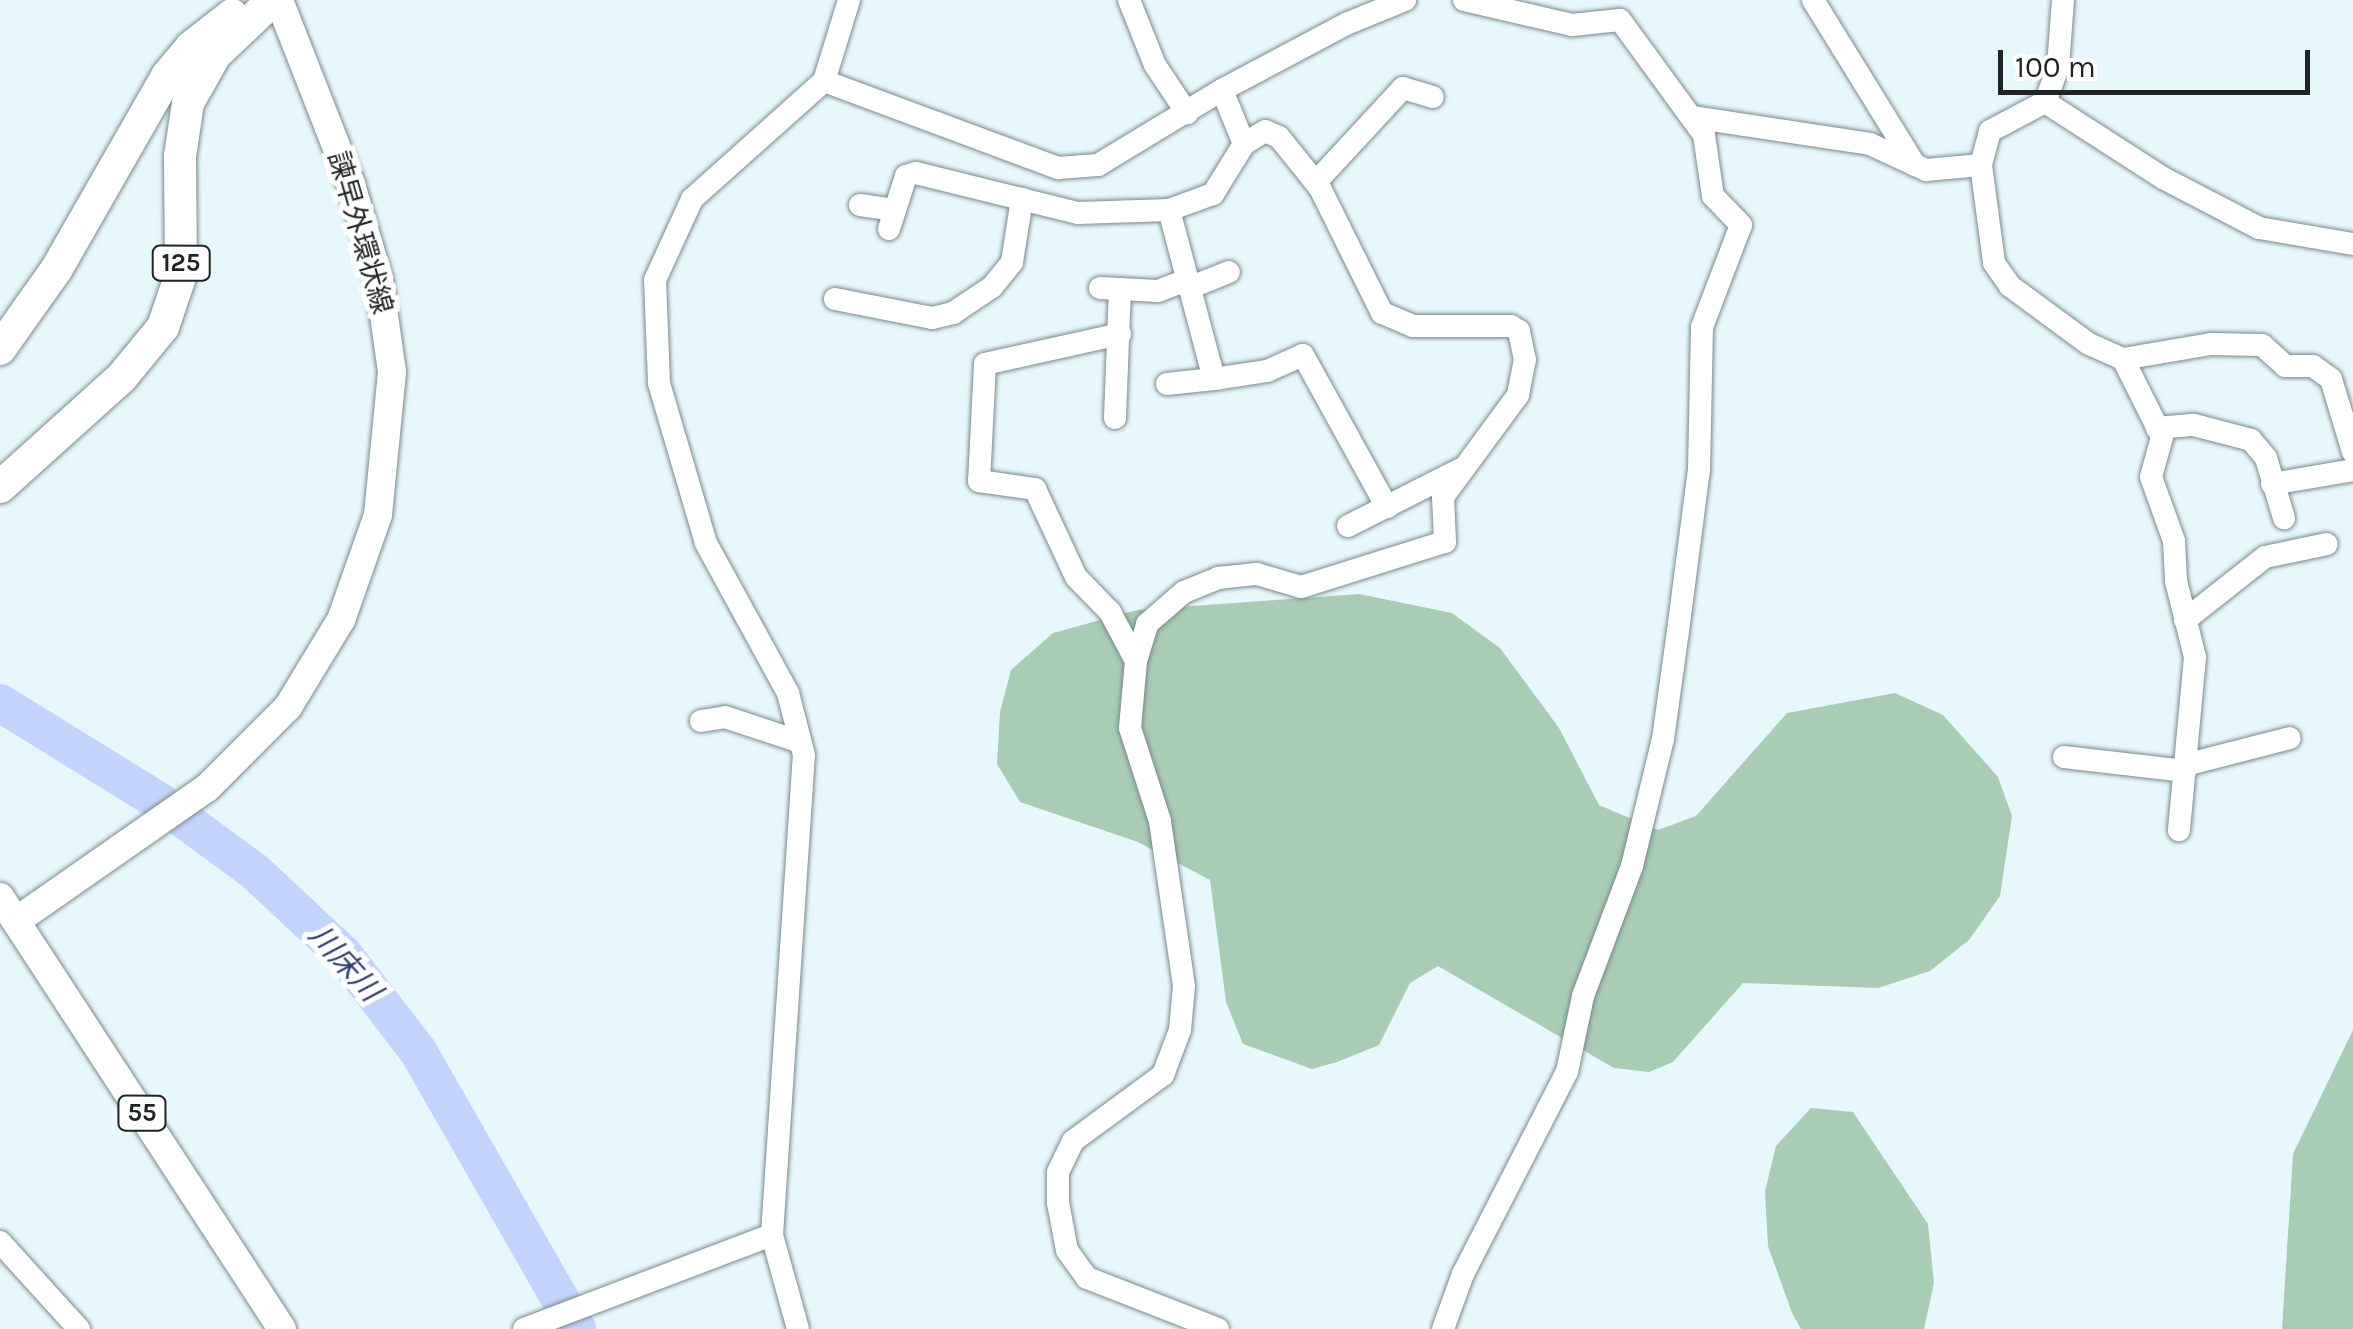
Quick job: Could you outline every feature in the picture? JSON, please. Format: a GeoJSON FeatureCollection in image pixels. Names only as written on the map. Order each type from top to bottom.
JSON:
{"type":"FeatureCollection","features":[{"type":"Feature","properties":{"kind":"highway"},"geometry":{"type":"LineString","coordinates":[[0,349],[56,270],[168,76],[212,28],[273,0]]}},
{"type":"Feature","properties":{"kind":"highway","name":"125"},"geometry":{"type":"LineString","coordinates":[[0,487],[122,377],[163,327],[181,274],[180,156],[188,103],[215,55],[273,0]]}},
{"type":"Feature","properties":{"kind":"main road","name":"諫早外環状線"},"geometry":{"type":"LineString","coordinates":[[16,921],[207,788],[288,707],[325,649],[362,568],[387,466],[392,372],[379,280],[351,184],[273,0]]}},
{"type":"Feature","properties":{"kind":"main road","name":"55"},"geometry":{"type":"LineString","coordinates":[[0,897],[282,1329]]}},
{"type":"Feature","properties":{"kind":"street"},"geometry":{"type":"LineString","coordinates":[[798,1329],[772,1235],[800,742],[788,693],[706,543],[659,383],[655,280],[692,199],[824,81],[849,0]]}},
{"type":"Feature","properties":{"kind":"street"},"geometry":{"type":"LineString","coordinates":[[1129,0],[1155,66],[1187,113]]}},
{"type":"Feature","properties":{"kind":"street"},"geometry":{"type":"LineString","coordinates":[[1443,1329],[1463,1274],[1567,1072],[1583,996],[1632,866],[1663,739],[1698,470],[1702,327],[1741,225],[1713,196],[1704,135],[1626,10],[1572,24],[1464,0]]}},
{"type":"Feature","properties":{"kind":"street"},"geometry":{"type":"LineString","coordinates":[[1813,0],[1916,165]]}},
{"type":"Feature","properties":{"kind":"street"},"geometry":{"type":"LineString","coordinates":[[2062,0],[2058,68],[2045,102],[1990,131],[1982,165],[1994,263],[2010,286],[2089,344],[2123,359],[2211,344],[2262,346],[2285,366],[2314,366],[2331,379],[2353,452]]}},
{"type":"Feature","properties":{"kind":"street"},"geometry":{"type":"LineString","coordinates":[[824,81],[1058,168],[1098,165],[1222,90],[1390,3]]}},
{"type":"Feature","properties":{"kind":"street"},"geometry":{"type":"LineString","coordinates":[[1316,182],[1403,88],[1434,97]]}},
{"type":"Feature","properties":{"kind":"street"},"geometry":{"type":"LineString","coordinates":[[1222,90],[1244,144]]}},
{"type":"Feature","properties":{"kind":"street"},"geometry":{"type":"LineString","coordinates":[[2045,102],[2258,228],[2353,244]]}},
{"type":"Feature","properties":{"kind":"street"},"geometry":{"type":"LineString","coordinates":[[1692,117],[1870,144],[1916,165],[1982,165]]}},
{"type":"Feature","properties":{"kind":"street"},"geometry":{"type":"LineString","coordinates":[[860,205],[892,219],[906,176],[916,173],[1078,213],[1169,210],[1213,194],[1244,144],[1265,131],[1278,138],[1316,182],[1382,313],[1413,326],[1511,326],[1519,331],[1525,360],[1518,395],[1443,497],[1445,542],[1302,587],[1257,574],[1218,578],[1184,592],[1147,624],[1136,661],[1130,728],[1160,821],[1184,986],[1180,1030],[1162,1076],[1073,1141],[1058,1172],[1058,1203],[1067,1250],[1087,1278],[1218,1329]]}},
{"type":"Feature","properties":{"kind":"street"},"geometry":{"type":"LineString","coordinates":[[835,299],[932,318],[953,313],[992,287],[1012,262],[1022,199]]}},
{"type":"Feature","properties":{"kind":"street"},"geometry":{"type":"LineString","coordinates":[[1169,210],[1214,379]]}},
{"type":"Feature","properties":{"kind":"street"},"geometry":{"type":"LineString","coordinates":[[1115,418],[1120,334],[1110,288],[1158,291],[1230,272]]}},
{"type":"Feature","properties":{"kind":"street"},"geometry":{"type":"LineString","coordinates":[[1120,334],[985,364],[979,481],[1035,490],[1076,578],[1110,612],[1136,661]]}},
{"type":"Feature","properties":{"kind":"street"},"geometry":{"type":"LineString","coordinates":[[1167,384],[1268,371],[1303,355],[1387,507]]}},
{"type":"Feature","properties":{"kind":"street"},"geometry":{"type":"LineString","coordinates":[[2123,359],[2162,437],[2151,477],[2174,542],[2195,657],[2179,830]]}},
{"type":"Feature","properties":{"kind":"street"},"geometry":{"type":"LineString","coordinates":[[2158,428],[2194,425],[2251,440],[2266,458],[2284,518]]}},
{"type":"Feature","properties":{"kind":"street"},"geometry":{"type":"LineString","coordinates":[[1348,526],[1464,468]]}},
{"type":"Feature","properties":{"kind":"street"},"geometry":{"type":"LineString","coordinates":[[2272,484],[2353,470]]}},
{"type":"Feature","properties":{"kind":"street"},"geometry":{"type":"LineString","coordinates":[[2186,620],[2265,557],[2328,544]]}},
{"type":"Feature","properties":{"kind":"street"},"geometry":{"type":"LineString","coordinates":[[700,722],[725,717],[800,742]]}},
{"type":"Feature","properties":{"kind":"street"},"geometry":{"type":"LineString","coordinates":[[2064,757],[2185,768],[2290,738]]}},
{"type":"Feature","properties":{"kind":"street"},"geometry":{"type":"LineString","coordinates":[[537,1326],[772,1235]]}},
{"type":"Feature","properties":{"kind":"street"},"geometry":{"type":"LineString","coordinates":[[0,1242],[79,1329]]}},
{"type":"Feature","properties":{"kind":"green space"},"geometry":{"type":"Polygon","coordinates":[[[1359,594],[1452,613],[1500,648],[1559,728],[1599,805],[1658,830],[1696,816],[1787,713],[1895,693],[1943,715],[1998,777],[2012,816],[2000,896],[1969,940],[1930,971],[1878,988],[1743,983],[1673,1062],[1649,1072],[1614,1068],[1438,966],[1410,983],[1379,1045],[1337,1062],[1312,1069],[1243,1044],[1226,1002],[1210,880],[1138,842],[1020,802],[997,764],[1000,712],[1011,670],[1053,633],[1137,610],[1359,594]]]}},
{"type":"Feature","properties":{"kind":"green space"},"geometry":{"type":"Polygon","coordinates":[[[2353,1030],[2353,1329],[2282,1329],[2293,1154],[2353,1030]]]}},
{"type":"Feature","properties":{"kind":"green space"},"geometry":{"type":"Polygon","coordinates":[[[1811,1108],[1853,1112],[1928,1224],[1934,1283],[1924,1329],[1801,1329],[1792,1313],[1768,1246],[1765,1191],[1776,1146],[1811,1108]]]}},
{"type":"Feature","properties":{"kind":"waterway","name":"川床川"},"geometry":{"type":"LineString","coordinates":[[0,703],[160,802],[254,871],[344,955],[418,1051],[577,1329]]}}]}
